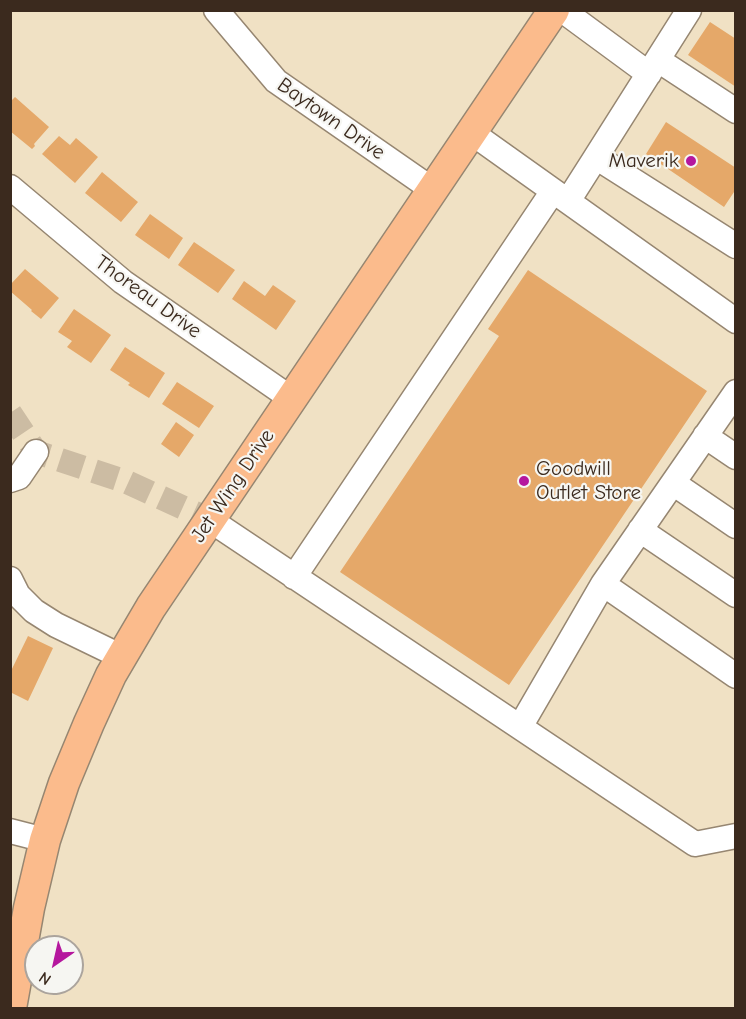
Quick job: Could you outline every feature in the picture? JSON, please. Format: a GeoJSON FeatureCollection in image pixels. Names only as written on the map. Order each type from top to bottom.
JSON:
{"type":"FeatureCollection","features":[{"type":"Feature","properties":{"kind":"main road","name":"Jet Wing Drive"},"geometry":{"type":"LineString","coordinates":[[11,1008],[29,908],[45,840],[84,733],[111,675],[151,607],[551,12]]}},
{"type":"Feature","properties":{"kind":"street","name":"Baytown Drive"},"geometry":{"type":"LineString","coordinates":[[216,10],[276,81],[433,190]]}},
{"type":"Feature","properties":{"kind":"street"},"geometry":{"type":"LineString","coordinates":[[294,576],[561,196],[596,156],[689,10]]}},
{"type":"Feature","properties":{"kind":"street"},"geometry":{"type":"LineString","coordinates":[[551,12],[735,111]]}},
{"type":"Feature","properties":{"kind":"street"},"geometry":{"type":"LineString","coordinates":[[471,133],[735,321]]}},
{"type":"Feature","properties":{"kind":"street"},"geometry":{"type":"LineString","coordinates":[[596,156],[735,246]]}},
{"type":"Feature","properties":{"kind":"street","name":"Thoreau Drive"},"geometry":{"type":"LineString","coordinates":[[10,187],[123,282],[292,399]]}},
{"type":"Feature","properties":{"kind":"street"},"geometry":{"type":"LineString","coordinates":[[520,727],[603,584],[735,394]]}},
{"type":"Feature","properties":{"kind":"street"},"geometry":{"type":"LineString","coordinates":[[705,436],[735,457]]}},
{"type":"Feature","properties":{"kind":"street"},"geometry":{"type":"LineString","coordinates":[[10,480],[19,477],[36,452]]}},
{"type":"Feature","properties":{"kind":"street"},"geometry":{"type":"LineString","coordinates":[[673,483],[735,526]]}},
{"type":"Feature","properties":{"kind":"street"},"geometry":{"type":"LineString","coordinates":[[210,520],[695,844],[735,836]]}},
{"type":"Feature","properties":{"kind":"street"},"geometry":{"type":"LineString","coordinates":[[640,530],[735,595]]}},
{"type":"Feature","properties":{"kind":"street"},"geometry":{"type":"LineString","coordinates":[[10,579],[18,595],[34,610],[57,625],[122,657]]}},
{"type":"Feature","properties":{"kind":"street"},"geometry":{"type":"LineString","coordinates":[[603,584],[735,676]]}},
{"type":"Feature","properties":{"kind":"street"},"geometry":{"type":"LineString","coordinates":[[10,831],[45,840]]}},
{"type":"Feature","properties":{"kind":"building"},"geometry":{"type":"Polygon","coordinates":[[[710,22],[736,39],[736,87],[688,55],[710,22]]]}},
{"type":"Feature","properties":{"kind":"building"},"geometry":{"type":"Polygon","coordinates":[[[15,97],[49,127],[32,149],[10,131],[10,102],[15,97]]]}},
{"type":"Feature","properties":{"kind":"building","name":"Maverik"},"geometry":{"type":"Polygon","coordinates":[[[666,122],[736,168],[736,189],[724,207],[646,154],[666,122]]]}},
{"type":"Feature","properties":{"kind":"building"},"geometry":{"type":"Polygon","coordinates":[[[59,136],[70,145],[76,138],[98,157],[75,183],[42,154],[59,136]]]}},
{"type":"Feature","properties":{"kind":"building"},"geometry":{"type":"Polygon","coordinates":[[[102,172],[138,202],[121,222],[85,193],[102,172]]]}},
{"type":"Feature","properties":{"kind":"building"},"geometry":{"type":"Polygon","coordinates":[[[150,214],[183,238],[169,259],[135,235],[150,214]]]}},
{"type":"Feature","properties":{"kind":"building"},"geometry":{"type":"Polygon","coordinates":[[[194,242],[235,270],[218,293],[178,265],[194,242]]]}},
{"type":"Feature","properties":{"kind":"building"},"geometry":{"type":"Polygon","coordinates":[[[25,269],[59,298],[41,319],[10,291],[10,285],[25,269]]]}},
{"type":"Feature","properties":{"kind":"building","name":"Goodwill Outlet Store"},"geometry":{"type":"Polygon","coordinates":[[[528,270],[707,391],[509,685],[340,572],[499,336],[488,329],[528,270]]]}},
{"type":"Feature","properties":{"kind":"building"},"geometry":{"type":"Polygon","coordinates":[[[244,281],[265,296],[273,285],[296,301],[276,330],[232,299],[244,281]]]}},
{"type":"Feature","properties":{"kind":"building"},"geometry":{"type":"Polygon","coordinates":[[[74,309],[111,335],[91,363],[67,347],[72,341],[58,332],[74,309]]]}},
{"type":"Feature","properties":{"kind":"building"},"geometry":{"type":"Polygon","coordinates":[[[125,347],[165,373],[149,398],[110,370],[125,347]]]}},
{"type":"Feature","properties":{"kind":"building"},"geometry":{"type":"Polygon","coordinates":[[[177,382],[214,406],[199,428],[162,404],[177,382]]]}},
{"type":"Feature","properties":{"kind":"building"},"geometry":{"type":"Polygon","coordinates":[[[176,422],[194,435],[179,457],[161,444],[176,422]]]}},
{"type":"Feature","properties":{"kind":"building"},"geometry":{"type":"Polygon","coordinates":[[[28,636],[53,648],[28,701],[10,692],[10,673],[28,636]]]}},
{"type":"Feature","properties":{"kind":"tunnel"},"geometry":{"type":"LineString","coordinates":[[10,413],[36,452],[127,482],[210,520]]}},
{"type":"Feature","properties":{"kind":"place","name":"Maverik"},"geometry":{"type":"Point","coordinates":[691,161]}},
{"type":"Feature","properties":{"kind":"place","name":"Goodwill Outlet Store"},"geometry":{"type":"Point","coordinates":[524,481]}}]}
